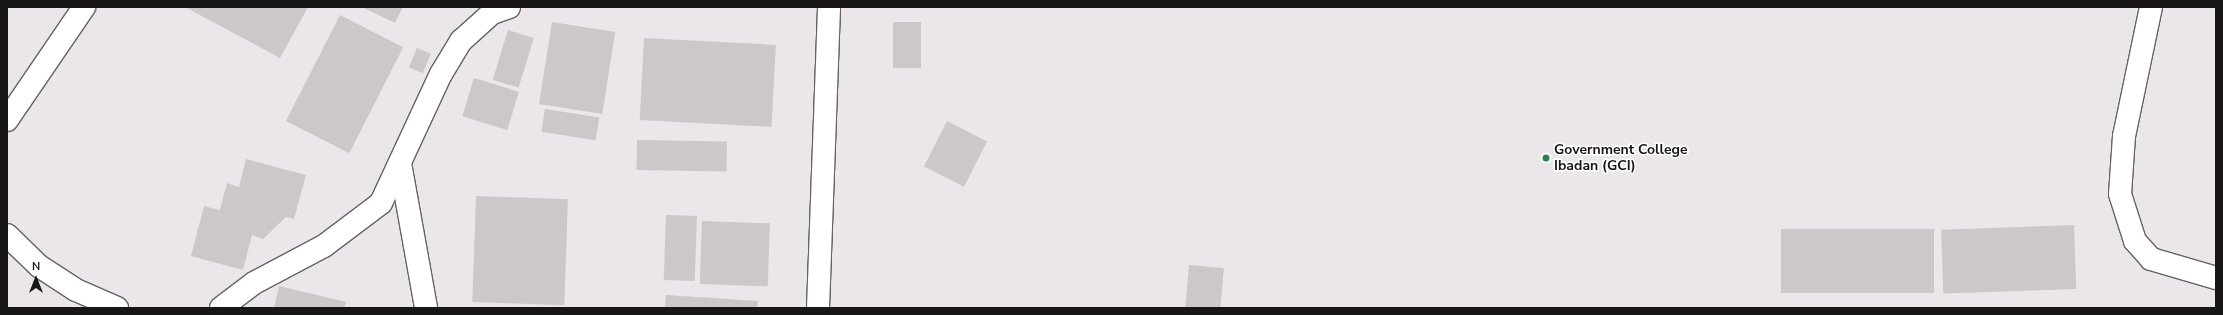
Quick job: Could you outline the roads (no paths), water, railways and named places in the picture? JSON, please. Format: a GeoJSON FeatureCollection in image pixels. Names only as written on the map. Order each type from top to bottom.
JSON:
{"type":"FeatureCollection","features":[{"type":"Feature","properties":{"kind":"street"},"geometry":{"type":"LineString","coordinates":[[7,120],[84,7]]}},
{"type":"Feature","properties":{"kind":"street"},"geometry":{"type":"LineString","coordinates":[[221,308],[254,283],[324,246],[381,203],[461,41],[492,13],[509,7]]}},
{"type":"Feature","properties":{"kind":"street"},"geometry":{"type":"LineString","coordinates":[[818,308],[829,7]]}},
{"type":"Feature","properties":{"kind":"street"},"geometry":{"type":"LineString","coordinates":[[2151,7],[2124,136],[2120,194],[2136,241],[2151,259],[2216,278]]}},
{"type":"Feature","properties":{"kind":"street"},"geometry":{"type":"LineString","coordinates":[[400,163],[426,308]]}},
{"type":"Feature","properties":{"kind":"street"},"geometry":{"type":"LineString","coordinates":[[7,235],[39,266],[76,290],[117,308]]}},
{"type":"Feature","properties":{"kind":"place","name":"Government College Ibadan (GCI)"},"geometry":{"type":"Point","coordinates":[1546,158]}}]}
